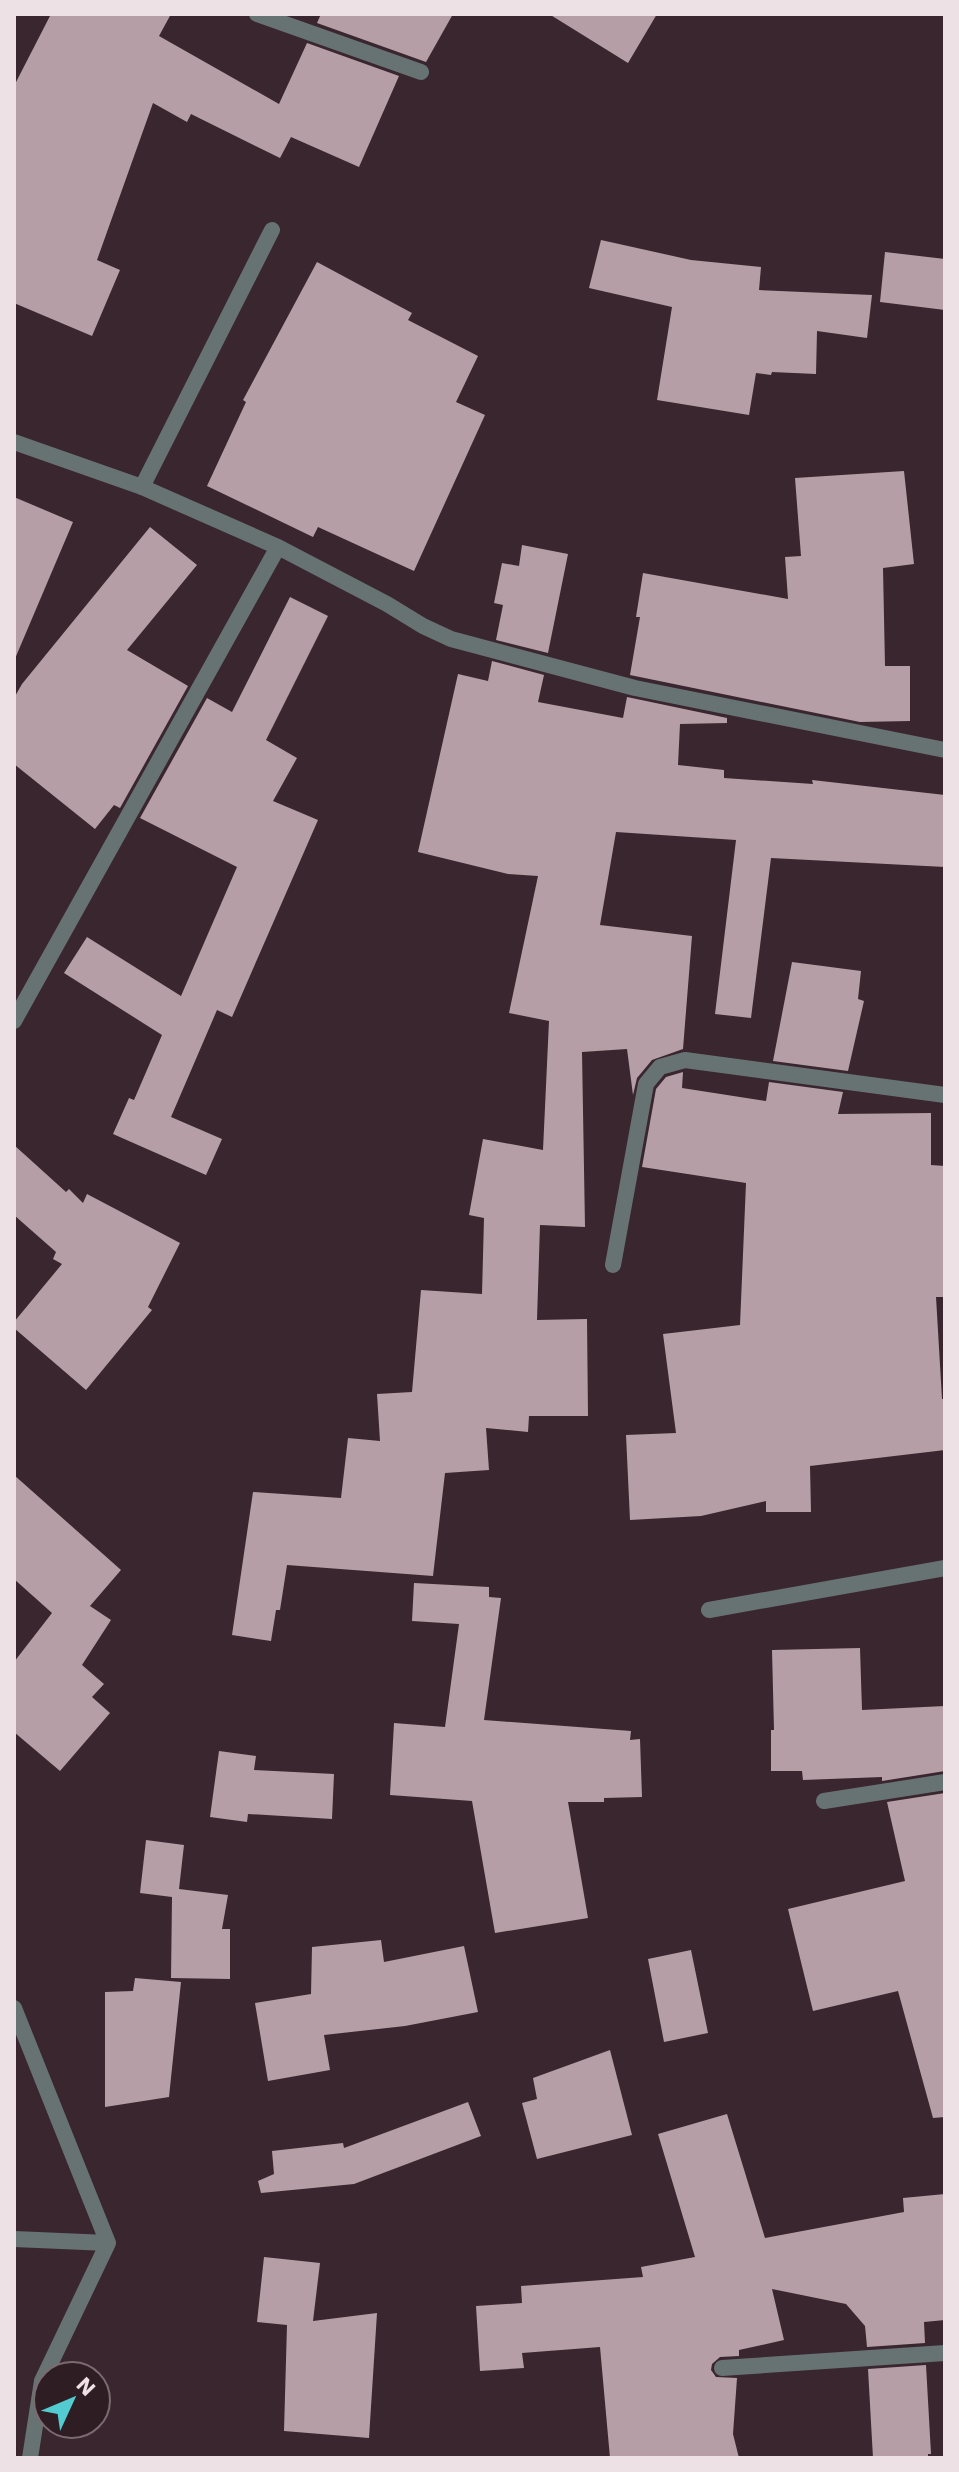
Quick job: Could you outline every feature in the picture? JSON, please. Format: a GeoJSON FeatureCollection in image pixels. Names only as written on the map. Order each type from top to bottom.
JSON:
{"type":"FeatureCollection","features":[{"type":"Feature","properties":{"kind":"street"},"geometry":{"type":"LineString","coordinates":[[257,14],[421,72]]}},
{"type":"Feature","properties":{"kind":"street"},"geometry":{"type":"LineString","coordinates":[[142,487],[272,230]]}},
{"type":"Feature","properties":{"kind":"street"},"geometry":{"type":"LineString","coordinates":[[14,442],[142,487],[278,547],[451,639],[635,688],[945,750]]}},
{"type":"Feature","properties":{"kind":"street"},"geometry":{"type":"LineString","coordinates":[[14,1021],[278,547]]}},
{"type":"Feature","properties":{"kind":"street"},"geometry":{"type":"LineString","coordinates":[[613,1265],[646,1084],[660,1067],[685,1060],[945,1095]]}},
{"type":"Feature","properties":{"kind":"street"},"geometry":{"type":"LineString","coordinates":[[709,1610],[945,1568]]}},
{"type":"Feature","properties":{"kind":"street"},"geometry":{"type":"LineString","coordinates":[[824,1801],[945,1782]]}},
{"type":"Feature","properties":{"kind":"street"},"geometry":{"type":"LineString","coordinates":[[14,2008],[108,2243],[42,2381],[30,2458]]}},
{"type":"Feature","properties":{"kind":"street"},"geometry":{"type":"LineString","coordinates":[[14,2239],[108,2243]]}},
{"type":"Feature","properties":{"kind":"street"},"geometry":{"type":"LineString","coordinates":[[722,2368],[945,2353]]}},
{"type":"Feature","properties":{"kind":"building"},"geometry":{"type":"Polygon","coordinates":[[[51,14],[171,14],[159,36],[279,104],[307,43],[399,76],[359,167],[291,137],[280,158],[191,114],[187,122],[153,103],[97,260],[120,270],[92,336],[14,303],[14,86],[51,14]]]}},
{"type":"Feature","properties":{"kind":"building"},"geometry":{"type":"Polygon","coordinates":[[[321,14],[453,14],[426,62],[317,23],[321,14]]]}},
{"type":"Feature","properties":{"kind":"building"},"geometry":{"type":"Polygon","coordinates":[[[549,14],[657,14],[628,63],[549,14]]]}},
{"type":"Feature","properties":{"kind":"building"},"geometry":{"type":"Polygon","coordinates":[[[601,240],[691,260],[761,267],[759,290],[872,295],[867,338],[817,331],[816,374],[756,373],[749,415],[657,400],[672,307],[589,288],[601,240]]]}},
{"type":"Feature","properties":{"kind":"building"},"geometry":{"type":"Polygon","coordinates":[[[885,252],[945,259],[945,310],[880,302],[885,252]]]}},
{"type":"Feature","properties":{"kind":"building"},"geometry":{"type":"Polygon","coordinates":[[[317,262],[412,313],[408,320],[478,356],[456,402],[485,415],[414,571],[318,527],[313,537],[207,486],[246,402],[243,400],[317,262]]]}},
{"type":"Feature","properties":{"kind":"building"},"geometry":{"type":"Polygon","coordinates":[[[904,471],[914,564],[883,568],[885,666],[910,666],[910,721],[860,722],[630,675],[640,617],[636,617],[643,573],[788,599],[785,557],[801,556],[795,478],[904,471]]]}},
{"type":"Feature","properties":{"kind":"building"},"geometry":{"type":"Polygon","coordinates":[[[14,497],[73,522],[14,661],[14,497]]]}},
{"type":"Feature","properties":{"kind":"building"},"geometry":{"type":"Polygon","coordinates":[[[150,527],[197,565],[127,650],[188,686],[120,808],[114,805],[95,829],[14,764],[14,698],[22,684],[150,527]]]}},
{"type":"Feature","properties":{"kind":"building"},"geometry":{"type":"Polygon","coordinates":[[[522,545],[568,554],[548,653],[496,640],[503,605],[494,603],[502,563],[519,566],[522,545]]]}},
{"type":"Feature","properties":{"kind":"building"},"geometry":{"type":"Polygon","coordinates":[[[290,597],[328,616],[266,740],[297,758],[273,801],[318,820],[232,1017],[217,1010],[171,1117],[222,1139],[206,1175],[113,1134],[129,1098],[134,1100],[162,1035],[64,973],[87,937],[181,996],[237,867],[140,818],[207,698],[232,712],[290,597]]]}},
{"type":"Feature","properties":{"kind":"building"},"geometry":{"type":"Polygon","coordinates":[[[492,661],[544,675],[538,702],[623,718],[627,697],[727,718],[727,723],[680,724],[678,765],[724,770],[724,778],[813,784],[812,780],[945,795],[945,867],[771,858],[751,1018],[715,1014],[736,840],[616,832],[600,925],[692,936],[683,1049],[652,1060],[637,1078],[633,1095],[627,1049],[582,1052],[585,1227],[540,1225],[537,1320],[587,1319],[588,1416],[529,1416],[528,1432],[486,1428],[489,1470],[445,1473],[433,1576],[287,1565],[280,1610],[276,1610],[271,1641],[232,1635],[253,1492],[341,1498],[348,1438],[380,1441],[377,1394],[412,1392],[421,1290],[482,1294],[484,1218],[469,1215],[483,1139],[543,1150],[549,1021],[509,1013],[538,876],[508,874],[418,852],[458,674],[488,681],[492,661]]]}},
{"type":"Feature","properties":{"kind":"building"},"geometry":{"type":"Polygon","coordinates":[[[792,962],[861,971],[858,999],[864,1001],[848,1071],[773,1061],[792,962]]]}},
{"type":"Feature","properties":{"kind":"building"},"geometry":{"type":"Polygon","coordinates":[[[683,1072],[682,1088],[766,1101],[769,1082],[843,1092],[838,1114],[931,1113],[931,1165],[945,1166],[945,1297],[936,1297],[942,1399],[945,1399],[945,1450],[810,1466],[811,1512],[766,1512],[766,1501],[701,1516],[630,1520],[626,1435],[676,1433],[663,1334],[740,1325],[746,1183],[642,1167],[656,1089],[666,1077],[683,1072]]]}},
{"type":"Feature","properties":{"kind":"building"},"geometry":{"type":"Polygon","coordinates":[[[14,1145],[66,1192],[69,1189],[83,1203],[87,1194],[180,1243],[148,1307],[152,1310],[86,1390],[14,1328],[14,1322],[62,1264],[53,1259],[56,1252],[14,1215],[14,1145]]]}},
{"type":"Feature","properties":{"kind":"building"},"geometry":{"type":"Polygon","coordinates":[[[14,1475],[121,1570],[90,1606],[111,1620],[82,1665],[104,1684],[92,1697],[110,1713],[60,1771],[14,1732],[14,1662],[52,1613],[14,1579],[14,1475]]]}},
{"type":"Feature","properties":{"kind":"building"},"geometry":{"type":"Polygon","coordinates":[[[414,1583],[489,1587],[489,1597],[501,1598],[484,1720],[631,1731],[630,1740],[640,1739],[642,1797],[604,1798],[604,1802],[568,1802],[588,1918],[495,1933],[472,1801],[390,1795],[394,1723],[445,1727],[459,1624],[412,1621],[414,1583]]]}},
{"type":"Feature","properties":{"kind":"building"},"geometry":{"type":"Polygon","coordinates":[[[860,1648],[862,1710],[945,1706],[945,1771],[882,1781],[882,1777],[803,1780],[802,1771],[771,1771],[771,1730],[774,1730],[772,1650],[860,1648]]]}},
{"type":"Feature","properties":{"kind":"building"},"geometry":{"type":"Polygon","coordinates":[[[219,1751],[256,1756],[254,1770],[334,1774],[332,1819],[248,1814],[247,1822],[210,1817],[219,1751]]]}},
{"type":"Feature","properties":{"kind":"building"},"geometry":{"type":"Polygon","coordinates":[[[945,1793],[945,2117],[933,2118],[898,1991],[813,2011],[788,1909],[905,1881],[887,1802],[945,1793]]]}},
{"type":"Feature","properties":{"kind":"building"},"geometry":{"type":"Polygon","coordinates":[[[146,1840],[184,1845],[179,1889],[228,1895],[222,1929],[230,1929],[230,1979],[171,1978],[172,1897],[140,1893],[146,1840]]]}},
{"type":"Feature","properties":{"kind":"building"},"geometry":{"type":"Polygon","coordinates":[[[381,1940],[384,1962],[464,1946],[478,2012],[405,2026],[324,2035],[330,2070],[268,2081],[255,2003],[311,1994],[312,1947],[381,1940]]]}},
{"type":"Feature","properties":{"kind":"building"},"geometry":{"type":"Polygon","coordinates":[[[691,1950],[708,2033],[664,2042],[648,1959],[691,1950]]]}},
{"type":"Feature","properties":{"kind":"building"},"geometry":{"type":"Polygon","coordinates":[[[135,1978],[181,1982],[169,2097],[105,2107],[105,1992],[133,1991],[135,1978]]]}},
{"type":"Feature","properties":{"kind":"building"},"geometry":{"type":"Polygon","coordinates":[[[610,2050],[632,2135],[537,2159],[522,2103],[537,2099],[533,2078],[610,2050]]]}},
{"type":"Feature","properties":{"kind":"building"},"geometry":{"type":"Polygon","coordinates":[[[468,2102],[481,2136],[354,2184],[261,2193],[258,2181],[274,2174],[272,2151],[343,2143],[344,2148],[468,2102]]]}},
{"type":"Feature","properties":{"kind":"building"},"geometry":{"type":"Polygon","coordinates":[[[727,2114],[765,2238],[904,2212],[903,2198],[945,2194],[945,2320],[924,2322],[925,2343],[867,2347],[865,2326],[846,2304],[772,2289],[784,2340],[739,2350],[739,2356],[720,2357],[712,2364],[711,2370],[716,2377],[737,2378],[733,2434],[739,2458],[610,2458],[600,2347],[522,2353],[524,2368],[480,2371],[476,2306],[522,2303],[521,2286],[643,2277],[641,2267],[695,2257],[658,2134],[727,2114]]]}},
{"type":"Feature","properties":{"kind":"building"},"geometry":{"type":"Polygon","coordinates":[[[264,2257],[320,2263],[313,2321],[377,2313],[369,2438],[284,2431],[287,2325],[257,2322],[264,2257]]]}},
{"type":"Feature","properties":{"kind":"building"},"geometry":{"type":"Polygon","coordinates":[[[926,2365],[931,2454],[928,2458],[873,2458],[868,2369],[926,2365]]]}}]}
